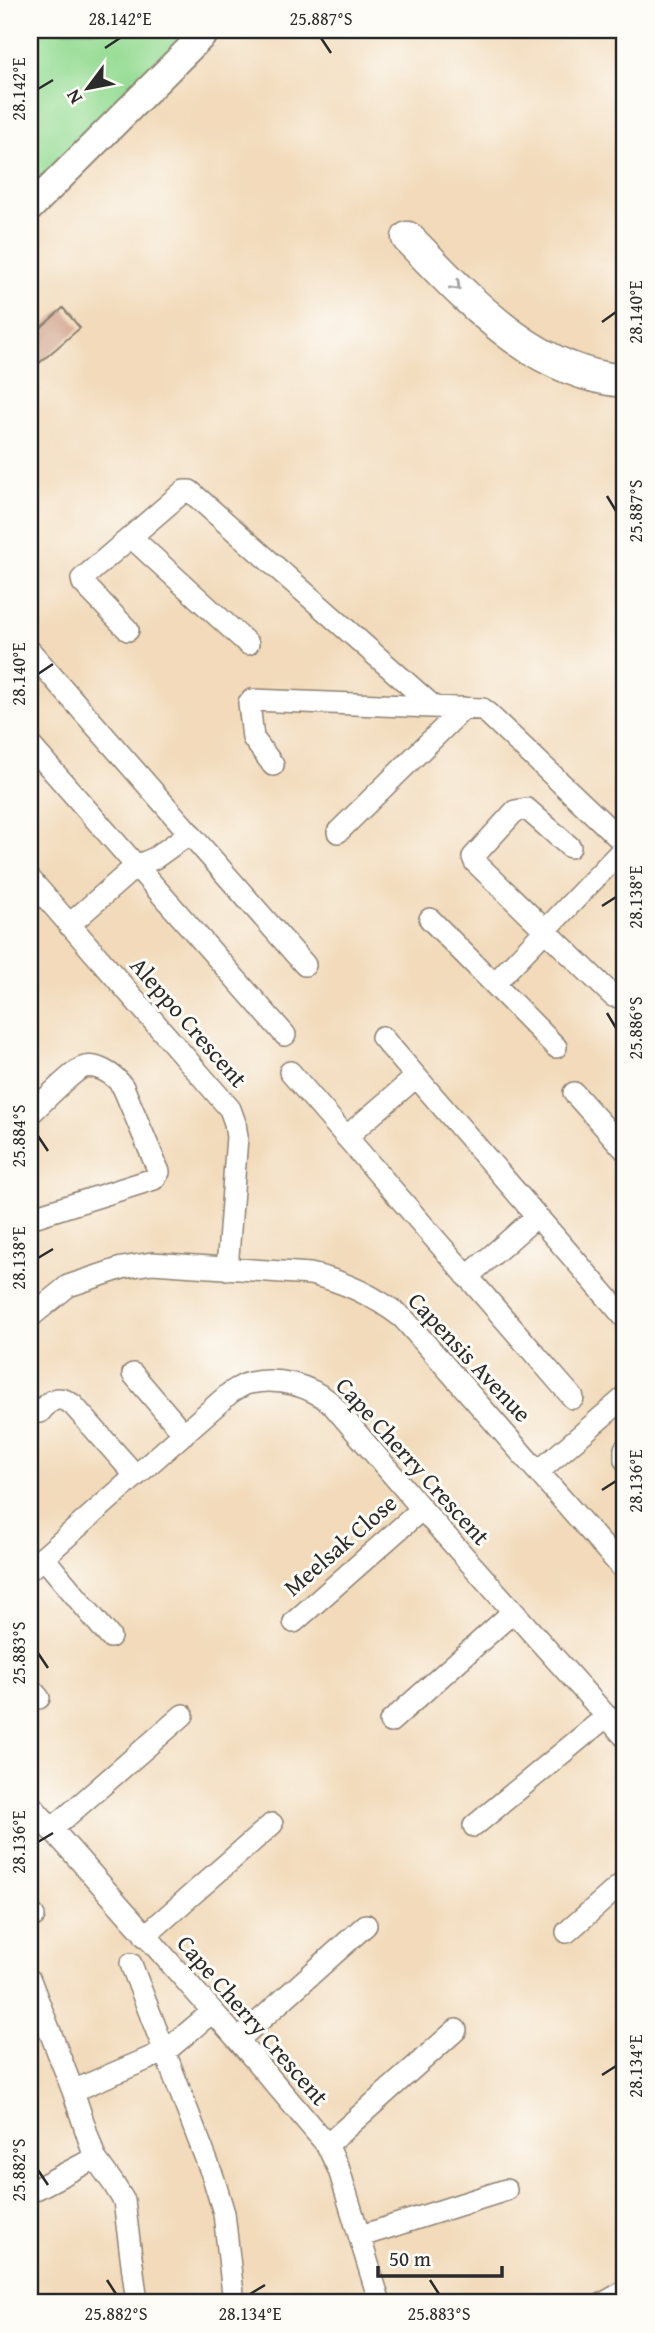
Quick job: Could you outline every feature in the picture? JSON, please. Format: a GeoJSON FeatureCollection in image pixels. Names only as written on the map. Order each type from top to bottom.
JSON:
{"type":"FeatureCollection","features":[{"type":"Feature","properties":{"kind":"highway"},"geometry":{"type":"LineString","coordinates":[[408,238],[480,310],[529,348],[570,369],[625,381]]}},
{"type":"Feature","properties":{"kind":"main road"},"geometry":{"type":"LineString","coordinates":[[30,208],[208,30]]}},
{"type":"Feature","properties":{"kind":"main road"},"geometry":{"type":"LineString","coordinates":[[30,197],[71,165]]}},
{"type":"Feature","properties":{"kind":"street"},"geometry":{"type":"LineString","coordinates":[[128,629],[82,579],[184,491],[190,491],[434,707]]}},
{"type":"Feature","properties":{"kind":"street"},"geometry":{"type":"LineString","coordinates":[[131,537],[248,644]]}},
{"type":"Feature","properties":{"kind":"street"},"geometry":{"type":"LineString","coordinates":[[30,650],[305,965]]}},
{"type":"Feature","properties":{"kind":"street"},"geometry":{"type":"LineString","coordinates":[[273,765],[253,738],[249,703],[252,700],[474,709],[625,845],[495,983]]}},
{"type":"Feature","properties":{"kind":"street"},"geometry":{"type":"LineString","coordinates":[[338,832],[474,709]]}},
{"type":"Feature","properties":{"kind":"street"},"geometry":{"type":"LineString","coordinates":[[30,745],[285,1035]]}},
{"type":"Feature","properties":{"kind":"street"},"geometry":{"type":"LineString","coordinates":[[570,847],[523,808],[514,811],[474,854],[475,862],[613,996],[625,997]]}},
{"type":"Feature","properties":{"kind":"street"},"geometry":{"type":"LineString","coordinates":[[69,925],[136,866],[155,858],[190,833]]}},
{"type":"Feature","properties":{"kind":"street","name":"Aleppo Crescent"},"geometry":{"type":"LineString","coordinates":[[30,879],[230,1109],[236,1124],[237,1137],[227,1269]]}},
{"type":"Feature","properties":{"kind":"street"},"geometry":{"type":"LineString","coordinates":[[430,919],[556,1047]]}},
{"type":"Feature","properties":{"kind":"street"},"geometry":{"type":"LineString","coordinates":[[382,1037],[625,1318]]}},
{"type":"Feature","properties":{"kind":"street"},"geometry":{"type":"LineString","coordinates":[[30,1114],[80,1069],[97,1067],[117,1079],[123,1087],[159,1172],[154,1179],[30,1218]]}},
{"type":"Feature","properties":{"kind":"street"},"geometry":{"type":"LineString","coordinates":[[290,1072],[573,1398]]}},
{"type":"Feature","properties":{"kind":"street"},"geometry":{"type":"LineString","coordinates":[[346,1138],[416,1077]]}},
{"type":"Feature","properties":{"kind":"street"},"geometry":{"type":"LineString","coordinates":[[574,1093],[625,1150]]}},
{"type":"Feature","properties":{"kind":"street"},"geometry":{"type":"LineString","coordinates":[[467,1277],[537,1216]]}},
{"type":"Feature","properties":{"kind":"street","name":"Capensis Avenue"},"geometry":{"type":"LineString","coordinates":[[30,1317],[68,1286],[122,1268],[152,1264],[298,1273],[327,1278],[361,1292],[403,1318],[625,1571]]}},
{"type":"Feature","properties":{"kind":"street"},"geometry":{"type":"LineString","coordinates":[[133,1374],[184,1434]]}},
{"type":"Feature","properties":{"kind":"street","name":"Cape Cherry Crescent"},"geometry":{"type":"LineString","coordinates":[[41,1559],[230,1393],[248,1383],[273,1382],[303,1386],[331,1403],[625,1737]]}},
{"type":"Feature","properties":{"kind":"street"},"geometry":{"type":"LineString","coordinates":[[40,1412],[50,1401],[59,1397],[66,1399],[136,1476]]}},
{"type":"Feature","properties":{"kind":"street"},"geometry":{"type":"LineString","coordinates":[[538,1472],[625,1397]]}},
{"type":"Feature","properties":{"kind":"street"},"geometry":{"type":"LineString","coordinates":[[625,1449],[625,1460]]}},
{"type":"Feature","properties":{"kind":"street","name":"Meelsak Close"},"geometry":{"type":"LineString","coordinates":[[293,1622],[422,1509]]}},
{"type":"Feature","properties":{"kind":"street"},"geometry":{"type":"LineString","coordinates":[[41,1559],[99,1608]]}},
{"type":"Feature","properties":{"kind":"street"},"geometry":{"type":"LineString","coordinates":[[41,1559],[110,1637]]}},
{"type":"Feature","properties":{"kind":"street"},"geometry":{"type":"LineString","coordinates":[[390,1722],[513,1612]]}},
{"type":"Feature","properties":{"kind":"street"},"geometry":{"type":"LineString","coordinates":[[51,1830],[183,1716]]}},
{"type":"Feature","properties":{"kind":"street"},"geometry":{"type":"LineString","coordinates":[[474,1826],[607,1716]]}},
{"type":"Feature","properties":{"kind":"street","name":"Cape Cherry Crescent"},"geometry":{"type":"LineString","coordinates":[[30,1804],[327,2145],[339,2170],[380,2303]]}},
{"type":"Feature","properties":{"kind":"street"},"geometry":{"type":"LineString","coordinates":[[145,1936],[272,1824]]}},
{"type":"Feature","properties":{"kind":"street"},"geometry":{"type":"LineString","coordinates":[[567,1932],[625,1881]]}},
{"type":"Feature","properties":{"kind":"street"},"geometry":{"type":"LineString","coordinates":[[238,2040],[366,1925]]}},
{"type":"Feature","properties":{"kind":"street"},"geometry":{"type":"LineString","coordinates":[[131,1964],[166,2051],[224,2213],[234,2303]]}},
{"type":"Feature","properties":{"kind":"street"},"geometry":{"type":"LineString","coordinates":[[30,1980],[73,2091],[94,2158],[124,2201],[136,2303]]}},
{"type":"Feature","properties":{"kind":"street"},"geometry":{"type":"LineString","coordinates":[[73,2091],[166,2051],[212,2012]]}},
{"type":"Feature","properties":{"kind":"street"},"geometry":{"type":"LineString","coordinates":[[327,2145],[456,2031]]}},
{"type":"Feature","properties":{"kind":"street"},"geometry":{"type":"LineString","coordinates":[[30,2192],[94,2158]]}},
{"type":"Feature","properties":{"kind":"street"},"geometry":{"type":"LineString","coordinates":[[361,2236],[506,2190]]}},
{"type":"Feature","properties":{"kind":"street"},"geometry":{"type":"LineString","coordinates":[[604,2303],[625,2291]]}},
{"type":"Feature","properties":{"kind":"green space"},"geometry":{"type":"Polygon","coordinates":[[[30,30],[195,30],[30,188],[30,30]]]}},
{"type":"Feature","properties":{"kind":"building"},"geometry":{"type":"Polygon","coordinates":[[[63,308],[80,328],[30,371],[30,328],[32,326],[36,332],[63,308]]]}}]}
